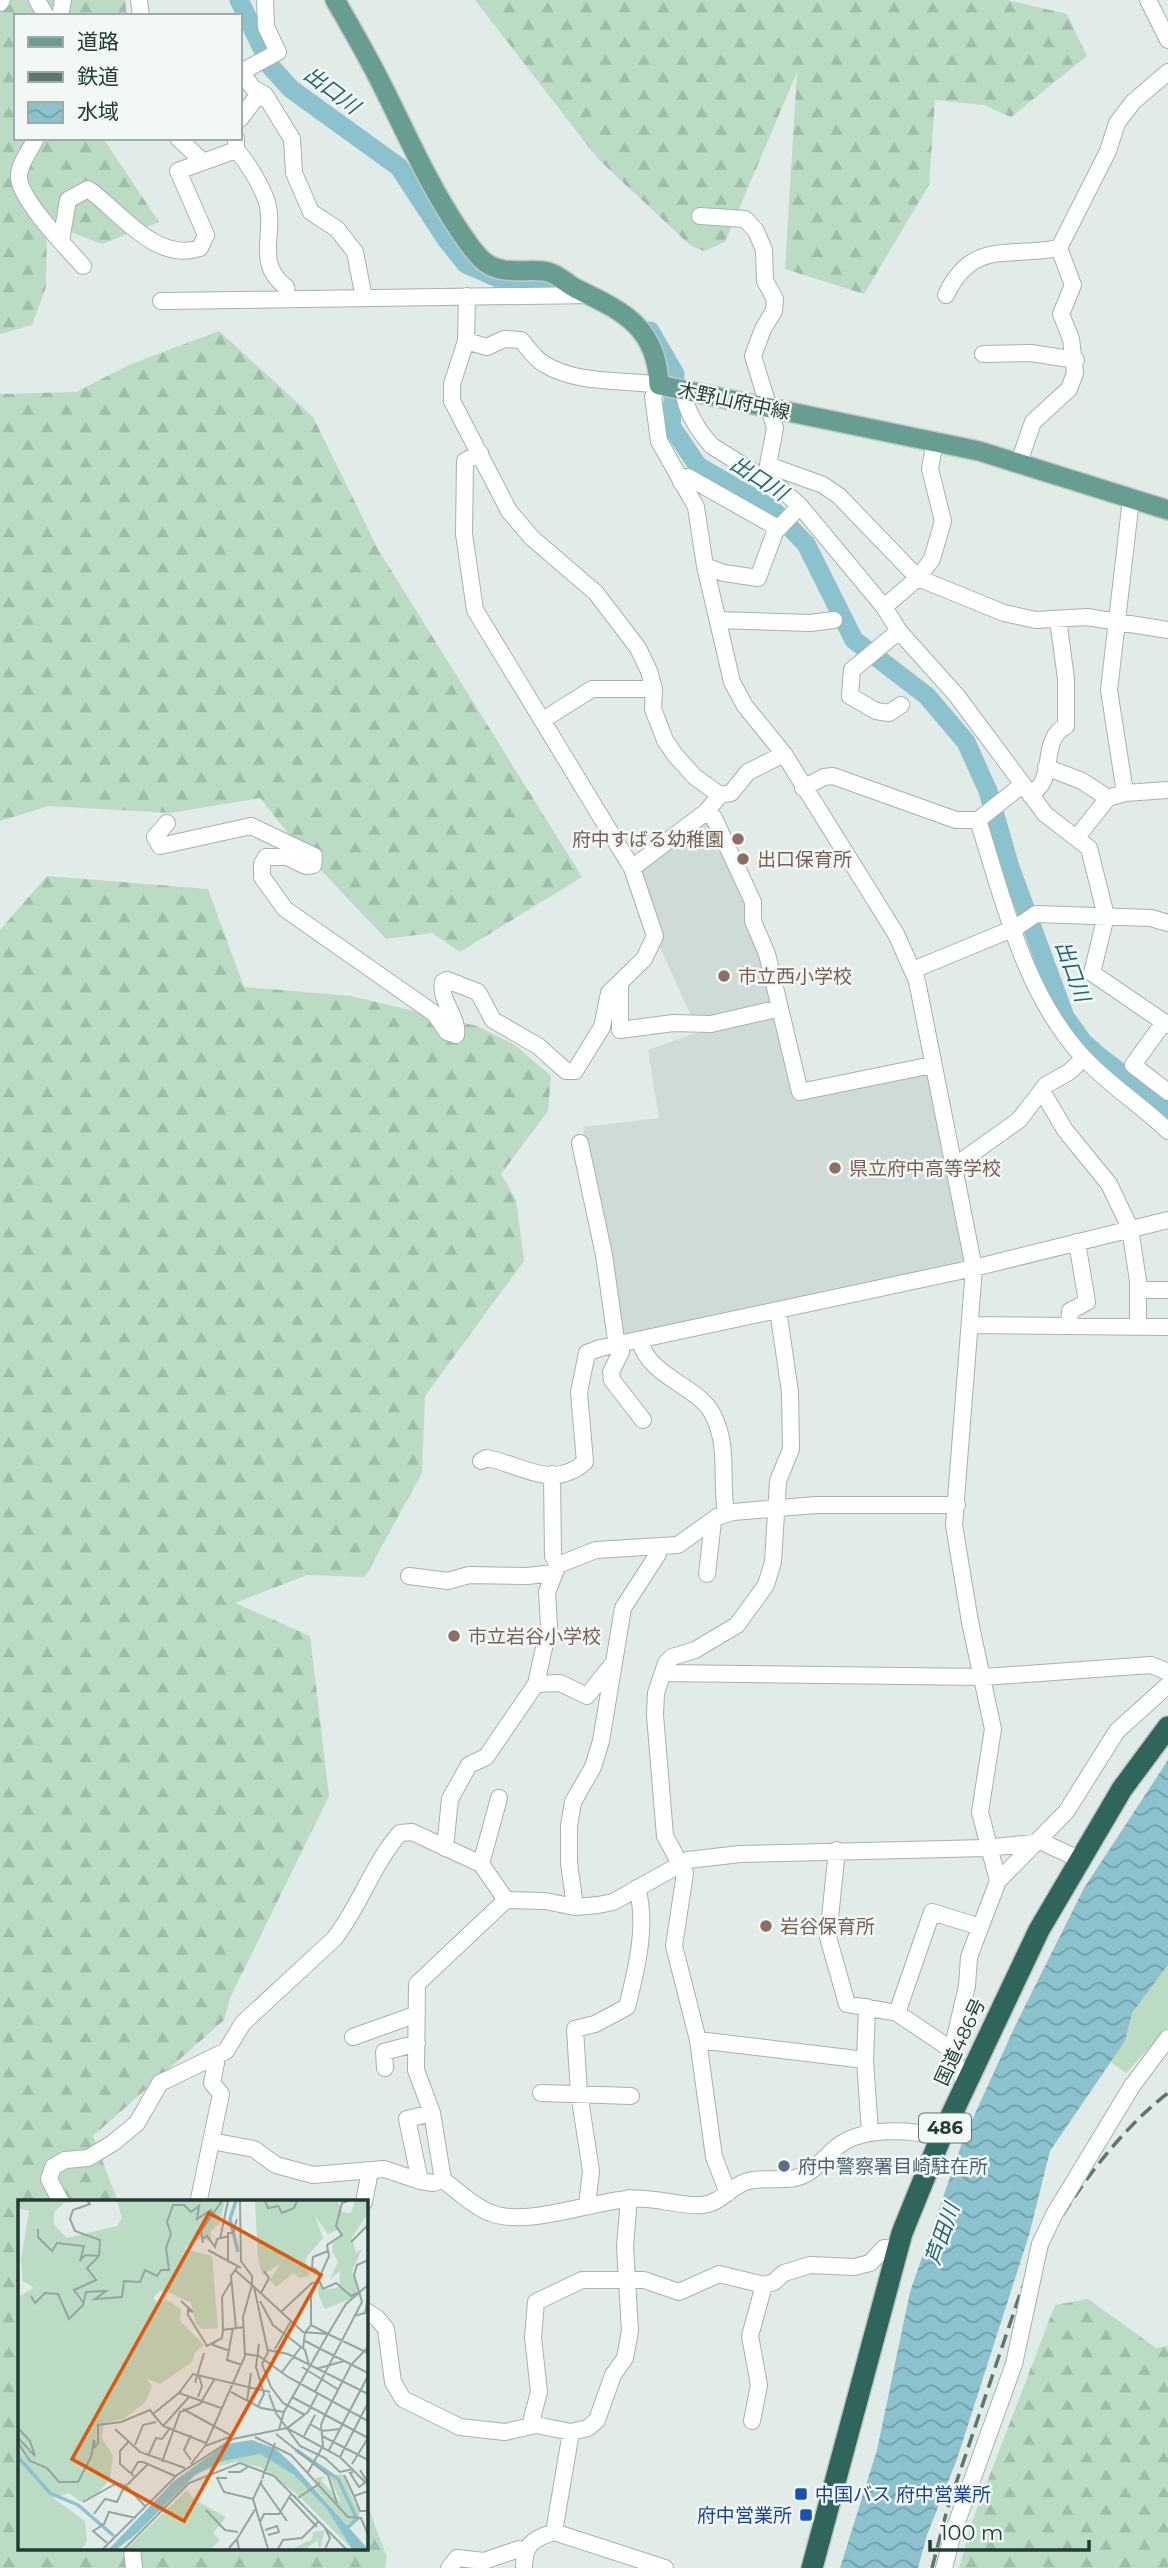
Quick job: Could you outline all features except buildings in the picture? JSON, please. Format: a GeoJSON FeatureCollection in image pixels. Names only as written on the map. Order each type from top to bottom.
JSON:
{"type":"FeatureCollection","features":[{"type":"Feature","properties":{"kind":"highway","name":"国道486号"},"geometry":{"type":"LineString","coordinates":[[812,2568],[898,2250],[941,2137],[1038,1930],[1128,1780],[1168,1727]]}},
{"type":"Feature","properties":{"kind":"main road","name":"木野山府中線"},"geometry":{"type":"LineString","coordinates":[[335,0],[385,90],[433,191],[467,242],[486,263],[509,271],[544,271],[555,274],[573,287],[620,309],[639,327],[651,345],[659,366],[661,386],[935,441],[1019,462],[1168,510]]}},
{"type":"Feature","properties":{"kind":"street"},"geometry":{"type":"LineString","coordinates":[[37,0],[56,11]]}},
{"type":"Feature","properties":{"kind":"street"},"geometry":{"type":"LineString","coordinates":[[242,71],[278,52],[267,27],[265,0]]}},
{"type":"Feature","properties":{"kind":"street"},"geometry":{"type":"LineString","coordinates":[[1148,0],[1168,40]]}},
{"type":"Feature","properties":{"kind":"street"},"geometry":{"type":"LineString","coordinates":[[1019,462],[1033,422],[1069,389],[1075,373],[1076,360],[1060,314],[1073,285],[1059,248],[1108,150],[1116,123],[1133,102],[1168,72]]}},
{"type":"Feature","properties":{"kind":"street"},"geometry":{"type":"LineString","coordinates":[[242,73],[253,88],[265,95],[292,139],[294,173],[311,212],[337,229],[355,252],[365,298]]}},
{"type":"Feature","properties":{"kind":"street"},"geometry":{"type":"LineString","coordinates":[[242,116],[256,99],[265,95]]}},
{"type":"Feature","properties":{"kind":"street"},"geometry":{"type":"LineString","coordinates":[[35,140],[22,165],[19,179],[30,201],[83,266]]}},
{"type":"Feature","properties":{"kind":"street"},"geometry":{"type":"LineString","coordinates":[[180,140],[203,162]]}},
{"type":"Feature","properties":{"kind":"street"},"geometry":{"type":"LineString","coordinates":[[61,241],[68,200],[88,189],[153,243],[180,252],[200,248],[206,234],[178,171],[203,162],[236,144],[267,202],[269,268],[286,288],[287,299]]}},
{"type":"Feature","properties":{"kind":"street"},"geometry":{"type":"LineString","coordinates":[[700,216],[745,219],[757,231],[764,250],[765,281],[775,299],[774,311],[763,329],[753,356],[762,378],[767,407],[775,428],[768,465],[823,485],[839,496],[918,578],[1004,612],[1035,620],[1087,617],[1168,630]]}},
{"type":"Feature","properties":{"kind":"street"},"geometry":{"type":"LineString","coordinates":[[946,295],[955,276],[990,252],[1031,254],[1059,248]]}},
{"type":"Feature","properties":{"kind":"street"},"geometry":{"type":"LineString","coordinates":[[161,302],[593,295]]}},
{"type":"Feature","properties":{"kind":"street"},"geometry":{"type":"LineString","coordinates":[[467,296],[466,341],[452,384],[452,401],[509,511],[532,538],[596,593],[617,617],[638,648],[654,689],[653,709],[665,740],[695,777],[720,795]]}},
{"type":"Feature","properties":{"kind":"street"},"geometry":{"type":"LineString","coordinates":[[466,341],[487,348],[503,339],[521,340],[542,364],[555,369],[602,381],[661,386]]}},
{"type":"Feature","properties":{"kind":"street"},"geometry":{"type":"LineString","coordinates":[[983,354],[1031,353],[1076,360]]}},
{"type":"Feature","properties":{"kind":"street"},"geometry":{"type":"LineString","coordinates":[[661,386],[653,397],[659,442],[696,507],[705,566],[732,682],[745,706],[784,754],[896,934],[912,970],[974,1268],[954,1525],[970,1622],[984,1676],[993,1729],[980,1812],[987,1849],[998,1881]]}},
{"type":"Feature","properties":{"kind":"street"},"geometry":{"type":"LineString","coordinates":[[684,389],[683,398],[704,437],[712,446],[781,489],[796,510],[884,607],[899,631],[957,696],[1045,814],[1090,848],[1096,865],[1105,916],[1092,973],[1166,1023],[1133,1065],[1168,1092]]}},
{"type":"Feature","properties":{"kind":"street"},"geometry":{"type":"LineString","coordinates":[[884,607],[918,578],[932,559],[943,521],[929,469],[935,441]]}},
{"type":"Feature","properties":{"kind":"street"},"geometry":{"type":"LineString","coordinates":[[167,823],[155,837],[160,846],[251,826],[314,856],[313,865],[306,866],[287,857],[266,858],[262,864],[262,877],[285,909],[435,1014],[447,1032],[456,1035],[457,1028],[441,990],[443,982],[447,980],[478,992],[494,1020],[538,1046],[566,1071],[575,1071],[602,1027],[609,993],[644,959],[655,936],[632,869],[475,610],[464,534],[465,461],[480,453]]}},
{"type":"Feature","properties":{"kind":"street"},"geometry":{"type":"LineString","coordinates":[[681,482],[688,477],[778,528]]}},
{"type":"Feature","properties":{"kind":"street"},"geometry":{"type":"LineString","coordinates":[[1125,793],[1109,690],[1131,499]]}},
{"type":"Feature","properties":{"kind":"street"},"geometry":{"type":"LineString","coordinates":[[705,566],[724,573],[758,578],[778,528],[796,510]]}},
{"type":"Feature","properties":{"kind":"street"},"geometry":{"type":"LineString","coordinates":[[803,788],[824,777],[832,776],[956,820],[978,820],[1000,800],[1042,782],[1048,753],[1060,729],[1066,726],[1066,679],[1058,619]]}},
{"type":"Feature","properties":{"kind":"street"},"geometry":{"type":"LineString","coordinates":[[718,620],[810,623],[834,620]]}},
{"type":"Feature","properties":{"kind":"street"},"geometry":{"type":"LineString","coordinates":[[899,631],[852,670],[850,696],[876,711],[890,713],[901,705]]}},
{"type":"Feature","properties":{"kind":"street"},"geometry":{"type":"LineString","coordinates":[[544,720],[592,689],[654,689]]}},
{"type":"Feature","properties":{"kind":"street"},"geometry":{"type":"LineString","coordinates":[[632,869],[706,812],[720,795],[731,793],[748,772],[784,754]]}},
{"type":"Feature","properties":{"kind":"street"},"geometry":{"type":"LineString","coordinates":[[1046,767],[1082,781],[1108,798]]}},
{"type":"Feature","properties":{"kind":"street"},"geometry":{"type":"LineString","coordinates":[[1077,837],[1108,798],[1125,793],[1168,790]]}},
{"type":"Feature","properties":{"kind":"street"},"geometry":{"type":"LineString","coordinates":[[706,812],[715,818],[753,902],[753,921],[768,954],[800,1092],[932,1065]]}},
{"type":"Feature","properties":{"kind":"street"},"geometry":{"type":"LineString","coordinates":[[978,820],[1015,928],[1050,1014],[1084,1058],[1168,1131]]}},
{"type":"Feature","properties":{"kind":"street"},"geometry":{"type":"LineString","coordinates":[[912,970],[1015,928],[1035,914],[1151,918],[1168,923]]}},
{"type":"Feature","properties":{"kind":"street"},"geometry":{"type":"LineString","coordinates":[[620,984],[620,1030]]}},
{"type":"Feature","properties":{"kind":"street"},"geometry":{"type":"LineString","coordinates":[[602,1027],[620,1030],[673,1023],[711,1024],[780,1008]]}},
{"type":"Feature","properties":{"kind":"street"},"geometry":{"type":"LineString","coordinates":[[953,1167],[1019,1121],[1042,1091],[1084,1058]]}},
{"type":"Feature","properties":{"kind":"street"},"geometry":{"type":"LineString","coordinates":[[1042,1091],[1065,1130],[1109,1184],[1130,1228],[1138,1290],[1138,1326]]}},
{"type":"Feature","properties":{"kind":"street"},"geometry":{"type":"LineString","coordinates":[[580,1143],[604,1255],[616,1340],[621,1352],[611,1372],[612,1380],[643,1420]]}},
{"type":"Feature","properties":{"kind":"street"},"geometry":{"type":"LineString","coordinates":[[481,1461],[486,1458],[501,1461],[541,1477],[576,1470],[585,1462],[579,1392],[587,1353],[974,1268],[1168,1220]]}},
{"type":"Feature","properties":{"kind":"street"},"geometry":{"type":"LineString","coordinates":[[1069,1326],[1070,1311],[1087,1302],[1077,1242]]}},
{"type":"Feature","properties":{"kind":"street"},"geometry":{"type":"LineString","coordinates":[[1138,1290],[1168,1290]]}},
{"type":"Feature","properties":{"kind":"street"},"geometry":{"type":"LineString","coordinates":[[728,2193],[714,2157],[698,2040],[674,1946],[685,1873],[666,1836],[663,1820],[655,1715],[656,1693],[672,1657],[712,1641],[737,1625],[766,1585],[773,1562],[774,1511],[778,1480],[791,1449],[790,1392],[778,1310]]}},
{"type":"Feature","properties":{"kind":"street"},"geometry":{"type":"LineString","coordinates":[[971,1325],[1168,1327]]}},
{"type":"Feature","properties":{"kind":"street"},"geometry":{"type":"LineString","coordinates":[[640,1341],[651,1363],[711,1410],[724,1445],[723,1498],[707,1574]]}},
{"type":"Feature","properties":{"kind":"street"},"geometry":{"type":"LineString","coordinates":[[445,1848],[450,1799],[469,1765],[486,1757],[536,1684],[549,1625],[547,1592],[555,1569],[552,1474]]}},
{"type":"Feature","properties":{"kind":"street"},"geometry":{"type":"LineString","coordinates":[[410,1576],[448,1581],[469,1574],[527,1576],[555,1569],[596,1550],[658,1549],[678,1545],[719,1518],[816,1505],[957,1505]]}},
{"type":"Feature","properties":{"kind":"street"},"geometry":{"type":"LineString","coordinates":[[575,1907],[569,1863],[569,1826],[573,1802],[593,1767],[601,1741],[611,1666],[623,1608],[658,1554],[658,1549]]}},
{"type":"Feature","properties":{"kind":"street"},"geometry":{"type":"LineString","coordinates":[[543,1651],[559,1683]]}},
{"type":"Feature","properties":{"kind":"street"},"geometry":{"type":"LineString","coordinates":[[663,1673],[984,1676],[1151,1665],[1168,1672]]}},
{"type":"Feature","properties":{"kind":"street"},"geometry":{"type":"LineString","coordinates":[[536,1684],[559,1683],[587,1696],[611,1666]]}},
{"type":"Feature","properties":{"kind":"street"},"geometry":{"type":"LineString","coordinates":[[966,2080],[957,2072],[952,2050],[967,1986],[969,1957],[998,1881],[1066,1812],[1117,1731],[1168,1685]]}},
{"type":"Feature","properties":{"kind":"street"},"geometry":{"type":"LineString","coordinates":[[481,1864],[499,1798]]}},
{"type":"Feature","properties":{"kind":"street"},"geometry":{"type":"LineString","coordinates":[[60,2200],[49,2179],[53,2166],[65,2160],[88,2158],[113,2143],[137,2123],[160,2083],[226,2051],[243,2023],[334,1939],[345,1925],[385,1850],[400,1833],[412,1832],[481,1864],[506,1900]]}},
{"type":"Feature","properties":{"kind":"street"},"geometry":{"type":"LineString","coordinates":[[941,2137],[914,2133],[870,2133],[851,2137],[806,2174],[785,2180],[745,2182],[719,2202],[700,2205],[665,2199],[629,2198],[552,2214],[490,2213],[443,2180],[432,2113],[416,2070],[417,1984],[506,1900],[545,1901],[575,1907],[613,1902],[682,1863],[740,1854],[987,1849],[1042,1842],[1079,1859]]}},
{"type":"Feature","properties":{"kind":"street"},"geometry":{"type":"LineString","coordinates":[[837,1850],[828,1937],[847,2004],[897,2013],[952,2050]]}},
{"type":"Feature","properties":{"kind":"street"},"geometry":{"type":"LineString","coordinates":[[587,2206],[591,2172],[579,2093],[575,2029],[595,2024],[627,2007],[638,1964],[640,1900],[637,1888]]}},
{"type":"Feature","properties":{"kind":"street"},"geometry":{"type":"LineString","coordinates":[[897,2013],[932,1912],[980,1927]]}},
{"type":"Feature","properties":{"kind":"street"},"geometry":{"type":"LineString","coordinates":[[867,2007],[865,2060],[870,2133]]}},
{"type":"Feature","properties":{"kind":"street"},"geometry":{"type":"LineString","coordinates":[[354,2037],[417,2014]]}},
{"type":"Feature","properties":{"kind":"street"},"geometry":{"type":"LineString","coordinates":[[944,2568],[953,2533],[1014,2364],[1040,2244],[1055,2213],[1132,2086],[1168,2038]]}},
{"type":"Feature","properties":{"kind":"street"},"geometry":{"type":"LineString","coordinates":[[698,2040],[865,2060]]}},
{"type":"Feature","properties":{"kind":"street"},"geometry":{"type":"LineString","coordinates":[[386,2068],[384,2052],[417,2043]]}},
{"type":"Feature","properties":{"kind":"street"},"geometry":{"type":"LineString","coordinates":[[199,2199],[220,2094],[212,2083],[216,2063],[212,2059]]}},
{"type":"Feature","properties":{"kind":"street"},"geometry":{"type":"LineString","coordinates":[[541,2093],[631,2096]]}},
{"type":"Feature","properties":{"kind":"street"},"geometry":{"type":"LineString","coordinates":[[420,2181],[407,2119],[432,2113]]}},
{"type":"Feature","properties":{"kind":"street"},"geometry":{"type":"LineString","coordinates":[[211,2141],[254,2149],[276,2165],[313,2175],[384,2169],[420,2181],[433,2183],[443,2180]]}},
{"type":"Feature","properties":{"kind":"street"},"geometry":{"type":"LineString","coordinates":[[363,2200],[370,2171]]}},
{"type":"Feature","properties":{"kind":"street"},"geometry":{"type":"LineString","coordinates":[[368,2312],[386,2329],[393,2382],[403,2399],[460,2427],[505,2432],[536,2425],[572,2432],[588,2428],[597,2420],[613,2375],[625,2358],[630,2331],[625,2247],[629,2198]]}},
{"type":"Feature","properties":{"kind":"street"},"geometry":{"type":"LineString","coordinates":[[536,2425],[533,2418],[539,2392],[533,2337],[536,2302],[582,2280],[644,2280],[685,2291],[719,2274],[764,2285],[774,2282],[784,2273],[810,2265],[854,2267],[870,2263],[884,2248],[898,2250]]}},
{"type":"Feature","properties":{"kind":"street"},"geometry":{"type":"LineString","coordinates":[[752,2421],[759,2385],[750,2336],[764,2285]]}},
{"type":"Feature","properties":{"kind":"street"},"geometry":{"type":"LineString","coordinates":[[554,2532],[572,2432]]}},
{"type":"Feature","properties":{"kind":"street"},"geometry":{"type":"LineString","coordinates":[[524,2568],[524,2551],[537,2539],[554,2532],[665,2568]]}},
{"type":"Feature","properties":{"kind":"street"},"geometry":{"type":"LineString","coordinates":[[449,2568],[457,2558],[484,2561],[519,2549],[524,2551]]}},
{"type":"Feature","properties":{"kind":"street"},"geometry":{"type":"LineString","coordinates":[[132,2550],[130,2558],[134,2568]]}},
{"type":"Feature","properties":{"kind":"shaded area"},"geometry":{"type":"Polygon","coordinates":[[[706,812],[753,902],[800,1091],[932,1065],[974,1268],[620,1345],[583,1127],[659,1118],[648,1050],[707,1029],[692,1018],[655,936],[632,868],[706,812]]]}},
{"type":"Feature","properties":{"kind":"green space"},"geometry":{"type":"Polygon","coordinates":[[[0,0],[125,0],[127,14],[14,14],[14,140],[104,140],[159,222],[102,244],[47,223],[46,287],[32,325],[0,334],[0,0]]]}},
{"type":"Feature","properties":{"kind":"green space"},"geometry":{"type":"Polygon","coordinates":[[[475,0],[1007,0],[1067,14],[1087,56],[1011,117],[984,105],[935,100],[929,185],[864,294],[785,269],[797,72],[725,242],[704,251],[691,246],[598,159],[475,0]]]}},
{"type":"Feature","properties":{"kind":"green space"},"geometry":{"type":"Polygon","coordinates":[[[219,331],[313,417],[379,551],[582,877],[460,952],[432,933],[386,939],[299,847],[260,798],[170,813],[49,806],[0,821],[0,394],[76,392],[129,365],[219,331]]]}},
{"type":"Feature","properties":{"kind":"green space"},"geometry":{"type":"Polygon","coordinates":[[[47,876],[208,889],[244,987],[351,996],[477,1026],[515,1045],[551,1076],[548,1111],[501,1174],[516,1200],[524,1261],[425,1396],[422,1473],[365,1577],[307,1575],[235,1603],[310,1636],[329,1796],[230,1998],[224,2020],[93,2136],[117,2200],[18,2200],[18,2550],[368,2550],[368,2507],[387,2557],[385,2568],[0,2568],[0,930],[47,876]]]}},
{"type":"Feature","properties":{"kind":"green space"},"geometry":{"type":"Polygon","coordinates":[[[1168,1965],[1168,2027],[1126,2073],[1111,2062],[1125,2041],[1132,2013],[1168,1965]]]}},
{"type":"Feature","properties":{"kind":"green space"},"geometry":{"type":"Polygon","coordinates":[[[1088,2299],[1156,2348],[1168,2346],[1168,2568],[959,2568],[973,2519],[1055,2305],[1088,2299]]]}},
{"type":"Feature","properties":{"kind":"water","name":"芦田川"},"geometry":{"type":"Polygon","coordinates":[[[1168,1760],[1168,1965],[1132,2013],[1125,2041],[1050,2151],[1029,2235],[957,2459],[927,2535],[918,2568],[840,2568],[877,2450],[910,2292],[963,2140],[1016,2024],[1084,1888],[1168,1760]]]}},
{"type":"Feature","properties":{"kind":"waterway","name":"出口川"},"geometry":{"type":"LineString","coordinates":[[239,0],[271,67],[291,89],[399,167],[446,239],[466,264],[507,282],[563,282]]}},
{"type":"Feature","properties":{"kind":"waterway","name":"出口川"},"geometry":{"type":"LineString","coordinates":[[650,331],[675,374],[671,426],[698,466],[772,509],[806,544],[854,640],[927,696],[966,742],[988,791],[1010,867],[1065,1017],[1083,1042],[1168,1109]]}},
{"type":"Feature","properties":{"kind":"railway"},"geometry":{"type":"LineString","coordinates":[[932,2568],[947,2510],[1021,2291],[1065,2210],[1103,2158],[1145,2112],[1168,2093]]}},
{"type":"Feature","properties":{"kind":"place","name":"府中すばる幼稚園"},"geometry":{"type":"Point","coordinates":[738,839]}},
{"type":"Feature","properties":{"kind":"place","name":"出口保育所"},"geometry":{"type":"Point","coordinates":[743,859]}},
{"type":"Feature","properties":{"kind":"place","name":"市立西小学校"},"geometry":{"type":"Point","coordinates":[724,976]}},
{"type":"Feature","properties":{"kind":"place","name":"県立府中高等学校"},"geometry":{"type":"Point","coordinates":[835,1168]}},
{"type":"Feature","properties":{"kind":"place","name":"市立岩谷小学校"},"geometry":{"type":"Point","coordinates":[454,1636]}},
{"type":"Feature","properties":{"kind":"place","name":"岩谷保育所"},"geometry":{"type":"Point","coordinates":[766,1926]}},
{"type":"Feature","properties":{"kind":"place","name":"府中警察署目崎駐在所"},"geometry":{"type":"Point","coordinates":[784,2166]}},
{"type":"Feature","properties":{"kind":"place","name":"中国バス 府中営業所"},"geometry":{"type":"Point","coordinates":[801,2494]}},
{"type":"Feature","properties":{"kind":"place","name":"府中営業所"},"geometry":{"type":"Point","coordinates":[806,2515]}}]}
